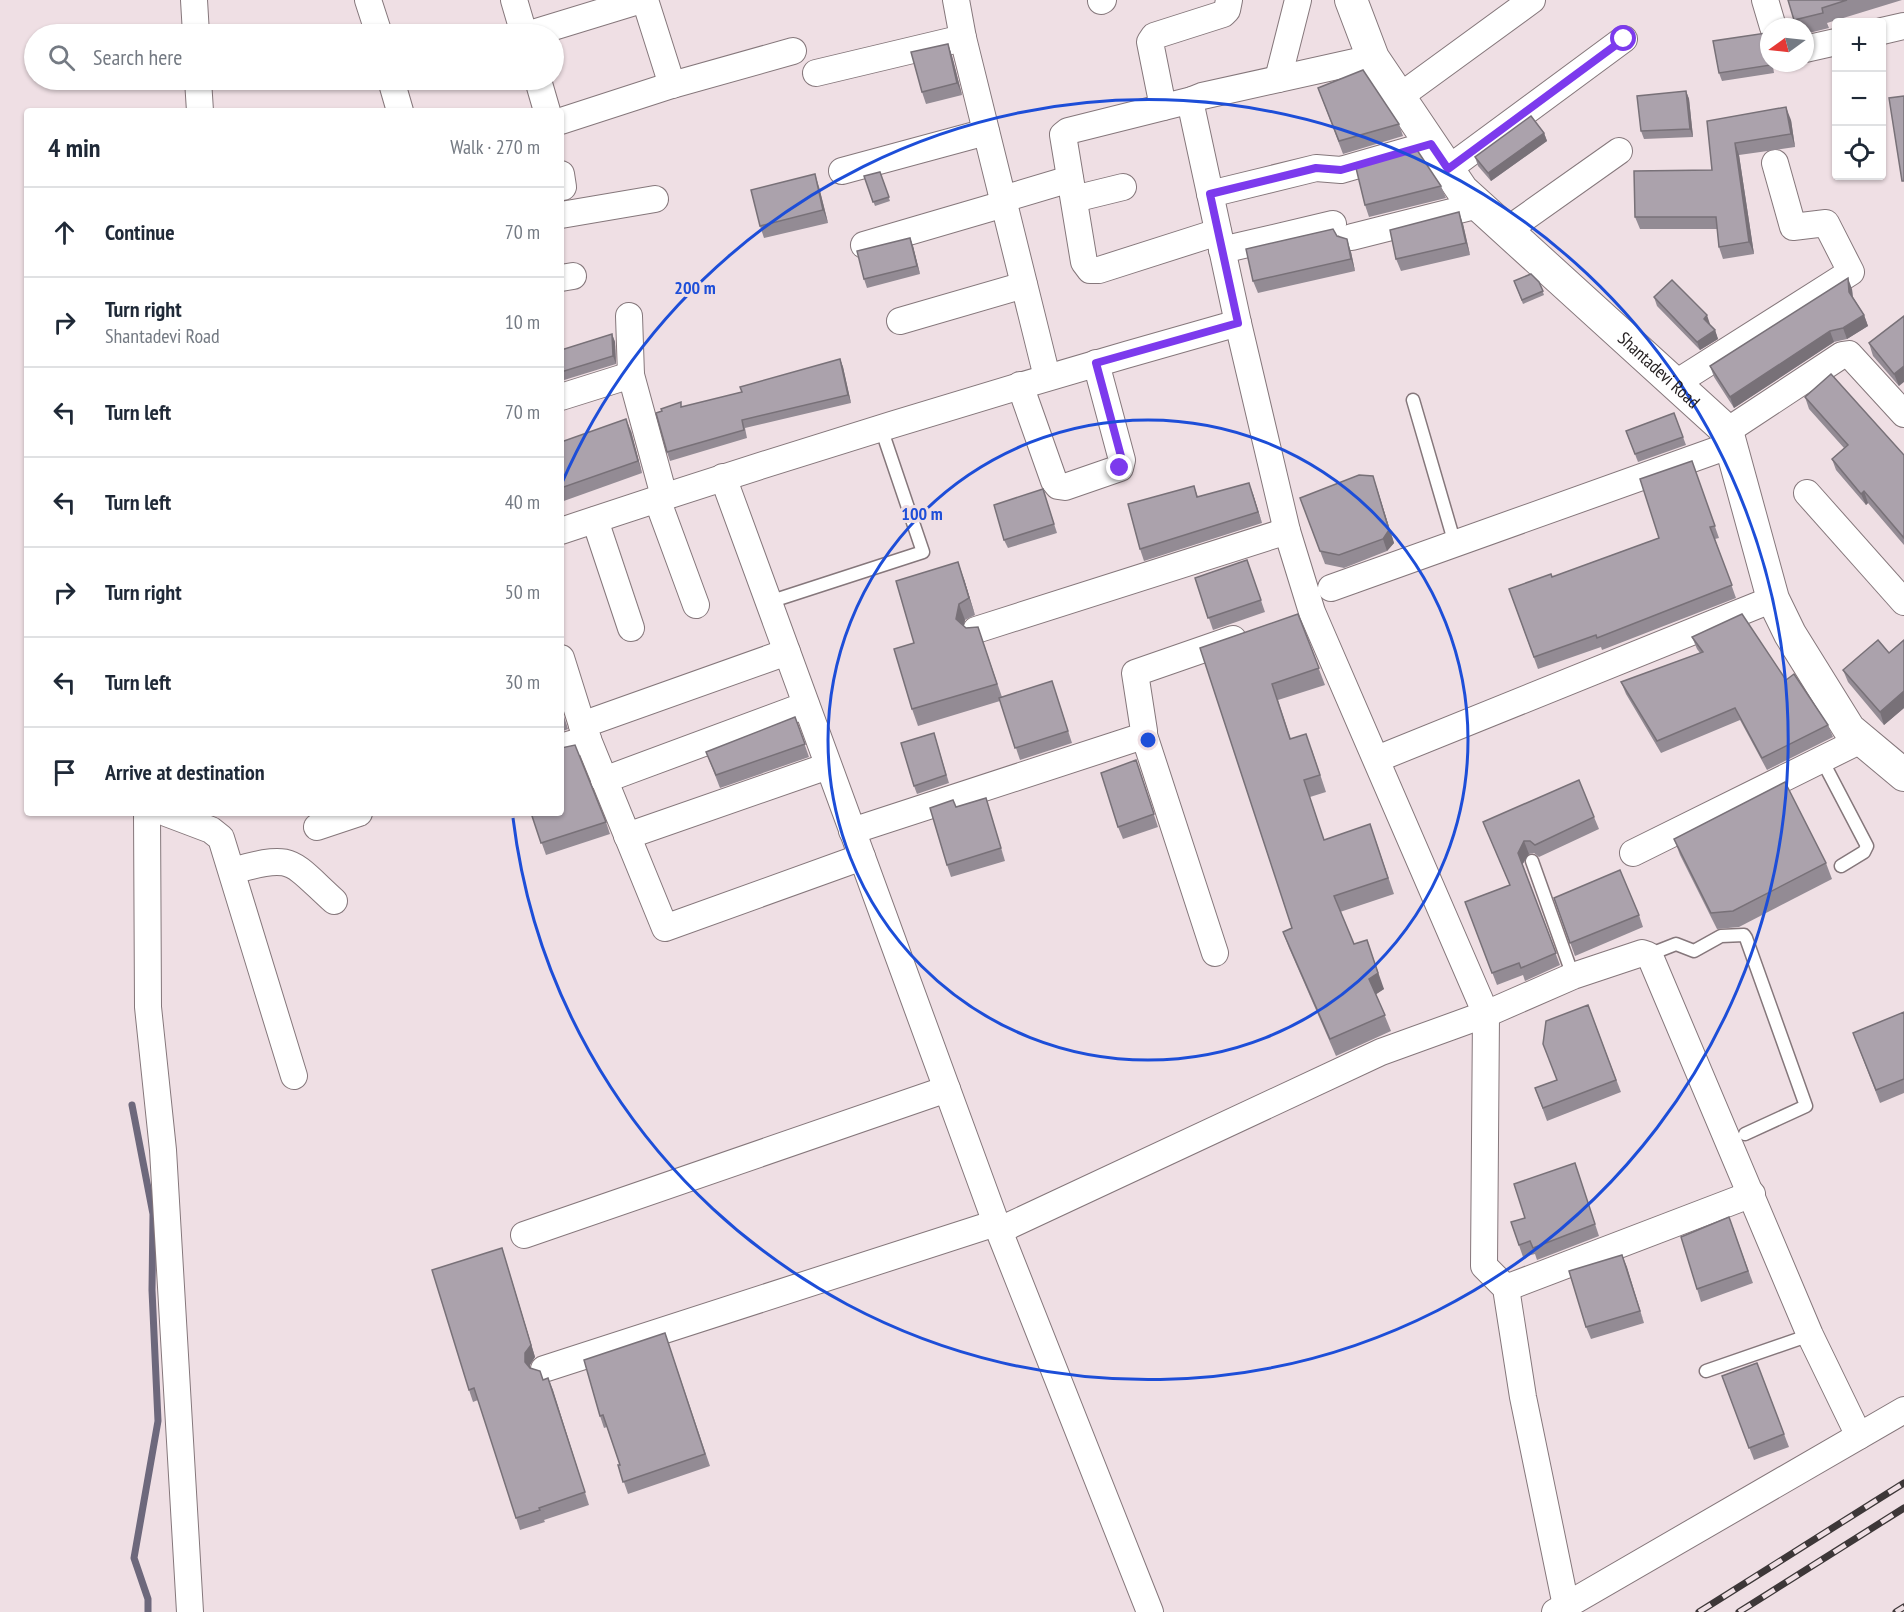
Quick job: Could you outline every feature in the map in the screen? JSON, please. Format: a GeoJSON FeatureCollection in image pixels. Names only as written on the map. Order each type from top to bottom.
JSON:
{"type":"FeatureCollection","features":[{"type":"Feature","properties":{"kind":"street"},"geometry":{"type":"LineString","coordinates":[[194,0],[195,24]]}},
{"type":"Feature","properties":{"kind":"street"},"geometry":{"type":"LineString","coordinates":[[368,0],[376,24]]}},
{"type":"Feature","properties":{"kind":"street"},"geometry":{"type":"LineString","coordinates":[[514,0],[521,24]]}},
{"type":"Feature","properties":{"kind":"street"},"geometry":{"type":"LineString","coordinates":[[563,24],[643,0],[672,85]]}},
{"type":"Feature","properties":{"kind":"street"},"geometry":{"type":"LineString","coordinates":[[956,0],[963,38],[1047,377]]}},
{"type":"Feature","properties":{"kind":"street"},"geometry":{"type":"LineString","coordinates":[[1163,107],[1150,42],[1154,36],[1223,14],[1227,10],[1229,0]]}},
{"type":"Feature","properties":{"kind":"street"},"geometry":{"type":"LineString","coordinates":[[1278,79],[1298,0]]}},
{"type":"Feature","properties":{"kind":"street","name":"Shantadevi Road"},"geometry":{"type":"LineString","coordinates":[[1351,0],[1373,58],[1462,190],[1676,383],[1729,438]]}},
{"type":"Feature","properties":{"kind":"street"},"geometry":{"type":"LineString","coordinates":[[1399,97],[1532,0]]}},
{"type":"Feature","properties":{"kind":"street"},"geometry":{"type":"LineString","coordinates":[[1765,0],[1770,18]]}},
{"type":"Feature","properties":{"kind":"street"},"geometry":{"type":"LineString","coordinates":[[1886,30],[1904,26]]}},
{"type":"Feature","properties":{"kind":"street"},"geometry":{"type":"LineString","coordinates":[[816,73],[963,38]]}},
{"type":"Feature","properties":{"kind":"street"},"geometry":{"type":"LineString","coordinates":[[1210,194],[1316,168],[1341,170],[1439,157],[1624,39]]}},
{"type":"Feature","properties":{"kind":"street"},"geometry":{"type":"LineString","coordinates":[[1814,47],[1832,43]]}},
{"type":"Feature","properties":{"kind":"street"},"geometry":{"type":"LineString","coordinates":[[564,120],[672,85],[793,51]]}},
{"type":"Feature","properties":{"kind":"street"},"geometry":{"type":"LineString","coordinates":[[1373,58],[1068,131],[1063,135],[1063,145],[1084,262],[1090,270],[1220,241],[1343,231],[1479,205]]}},
{"type":"Feature","properties":{"kind":"street"},"geometry":{"type":"LineString","coordinates":[[199,90],[200,108]]}},
{"type":"Feature","properties":{"kind":"street"},"geometry":{"type":"LineString","coordinates":[[394,90],[399,108]]}},
{"type":"Feature","properties":{"kind":"street"},"geometry":{"type":"LineString","coordinates":[[541,90],[546,108]]}},
{"type":"Feature","properties":{"kind":"street"},"geometry":{"type":"LineString","coordinates":[[1192,100],[1192,110],[1238,323],[1287,531],[1302,615],[1377,759],[1486,1014],[1484,1266],[1506,1288],[1561,1609],[1904,1410]]}},
{"type":"Feature","properties":{"kind":"street"},"geometry":{"type":"LineString","coordinates":[[842,171],[986,132]]}},
{"type":"Feature","properties":{"kind":"street"},"geometry":{"type":"LineString","coordinates":[[1506,231],[1619,151]]}},
{"type":"Feature","properties":{"kind":"street"},"geometry":{"type":"LineString","coordinates":[[1676,383],[1851,272],[1826,223],[1792,227],[1775,163]]}},
{"type":"Feature","properties":{"kind":"street"},"geometry":{"type":"LineString","coordinates":[[864,245],[1004,202],[1072,189],[1123,187]]}},
{"type":"Feature","properties":{"kind":"street"},"geometry":{"type":"LineString","coordinates":[[564,214],[655,199]]}},
{"type":"Feature","properties":{"kind":"street"},"geometry":{"type":"LineString","coordinates":[[900,321],[1024,285]]}},
{"type":"Feature","properties":{"kind":"street"},"geometry":{"type":"LineString","coordinates":[[629,316],[631,375],[660,498],[696,605]]}},
{"type":"Feature","properties":{"kind":"street"},"geometry":{"type":"LineString","coordinates":[[564,530],[723,477],[1020,385],[1238,323]]}},
{"type":"Feature","properties":{"kind":"street"},"geometry":{"type":"LineString","coordinates":[[1331,588],[1455,544],[1729,438],[1842,355],[1849,354],[1904,414]]}},
{"type":"Feature","properties":{"kind":"street"},"geometry":{"type":"LineString","coordinates":[[1020,385],[1054,481],[1058,486],[1065,487],[1120,468],[1122,460],[1096,363]]}},
{"type":"Feature","properties":{"kind":"street"},"geometry":{"type":"LineString","coordinates":[[564,396],[631,375]]}},
{"type":"Feature","properties":{"kind":"street"},"geometry":{"type":"LineString","coordinates":[[1729,438],[1773,599],[1790,634],[1849,729],[1904,775]]}},
{"type":"Feature","properties":{"kind":"street"},"geometry":{"type":"LineString","coordinates":[[723,477],[998,1227],[1150,1612]]}},
{"type":"Feature","properties":{"kind":"street"},"geometry":{"type":"LineString","coordinates":[[1807,493],[1901,592]]}},
{"type":"Feature","properties":{"kind":"street"},"geometry":{"type":"LineString","coordinates":[[595,520],[631,628]]}},
{"type":"Feature","properties":{"kind":"street"},"geometry":{"type":"LineString","coordinates":[[976,630],[1287,531]]}},
{"type":"Feature","properties":{"kind":"street"},"geometry":{"type":"LineString","coordinates":[[1377,759],[1773,599]]}},
{"type":"Feature","properties":{"kind":"street"},"geometry":{"type":"LineString","coordinates":[[1215,953],[1144,735],[1135,673],[1258,630]]}},
{"type":"Feature","properties":{"kind":"street"},"geometry":{"type":"LineString","coordinates":[[564,745],[585,732],[787,652]]}},
{"type":"Feature","properties":{"kind":"street"},"geometry":{"type":"LineString","coordinates":[[564,667],[585,732],[665,928],[862,857]]}},
{"type":"Feature","properties":{"kind":"street"},"geometry":{"type":"LineString","coordinates":[[604,780],[806,705]]}},
{"type":"Feature","properties":{"kind":"street"},"geometry":{"type":"LineString","coordinates":[[852,831],[1144,735]]}},
{"type":"Feature","properties":{"kind":"street"},"geometry":{"type":"LineString","coordinates":[[1633,853],[1863,739]]}},
{"type":"Feature","properties":{"kind":"street"},"geometry":{"type":"LineString","coordinates":[[627,836],[828,766]]}},
{"type":"Feature","properties":{"kind":"street"},"geometry":{"type":"LineString","coordinates":[[147,816],[148,1007],[163,1150],[190,1612]]}},
{"type":"Feature","properties":{"kind":"street"},"geometry":{"type":"LineString","coordinates":[[174,816],[211,830],[220,838],[294,1076]]}},
{"type":"Feature","properties":{"kind":"street"},"geometry":{"type":"LineString","coordinates":[[317,827],[350,816]]}},
{"type":"Feature","properties":{"kind":"street"},"geometry":{"type":"LineString","coordinates":[[232,872],[270,861],[283,861],[295,865],[334,901]]}},
{"type":"Feature","properties":{"kind":"street"},"geometry":{"type":"LineString","coordinates":[[544,1369],[998,1227],[1381,1052],[1486,1014],[1573,976],[1635,955],[1648,955],[1752,1194],[1810,1335],[1859,1436]]}},
{"type":"Feature","properties":{"kind":"street"},"geometry":{"type":"LineString","coordinates":[[524,1235],[947,1089]]}},
{"type":"Feature","properties":{"kind":"street"},"geometry":{"type":"LineString","coordinates":[[1506,1288],[1752,1194]]}},
{"type":"Feature","properties":{"kind":"lane"},"geometry":{"type":"LineString","coordinates":[[1413,400],[1455,544]]}},
{"type":"Feature","properties":{"kind":"lane"},"geometry":{"type":"LineString","coordinates":[[769,602],[923,552],[881,428]]}},
{"type":"Feature","properties":{"kind":"lane"},"geometry":{"type":"LineString","coordinates":[[1822,760],[1867,846],[1863,852],[1841,866]]}},
{"type":"Feature","properties":{"kind":"lane"},"geometry":{"type":"LineString","coordinates":[[1532,861],[1573,976]]}},
{"type":"Feature","properties":{"kind":"lane"},"geometry":{"type":"LineString","coordinates":[[1648,955],[1676,944],[1695,951],[1721,936],[1744,935],[1746,938],[1806,1106],[1745,1134]]}},
{"type":"Feature","properties":{"kind":"lane"},"geometry":{"type":"LineString","coordinates":[[1706,1371],[1810,1335]]}},
{"type":"Feature","properties":{"kind":"building"},"geometry":{"type":"Polygon","coordinates":[[[1788,0],[1847,0],[1822,8],[1823,13],[1793,18],[1788,0]]]}},
{"type":"Feature","properties":{"kind":"building"},"geometry":{"type":"Polygon","coordinates":[[[1760,34],[1760,67],[1719,73],[1713,41],[1760,34]]]}},
{"type":"Feature","properties":{"kind":"building"},"geometry":{"type":"Polygon","coordinates":[[[948,44],[957,83],[922,92],[911,52],[948,44]]]}},
{"type":"Feature","properties":{"kind":"building"},"geometry":{"type":"Polygon","coordinates":[[[1363,70],[1399,124],[1339,141],[1318,88],[1363,70]]]}},
{"type":"Feature","properties":{"kind":"building"},"geometry":{"type":"Polygon","coordinates":[[[1686,91],[1690,129],[1641,131],[1637,96],[1686,91]]]}},
{"type":"Feature","properties":{"kind":"building"},"geometry":{"type":"Polygon","coordinates":[[[1904,96],[1904,181],[1902,181],[1889,98],[1904,96]]]}},
{"type":"Feature","properties":{"kind":"building"},"geometry":{"type":"Polygon","coordinates":[[[1786,107],[1791,134],[1735,143],[1749,242],[1719,247],[1716,217],[1635,217],[1634,171],[1712,170],[1707,121],[1786,107]]]}},
{"type":"Feature","properties":{"kind":"building"},"geometry":{"type":"Polygon","coordinates":[[[1531,116],[1544,133],[1488,173],[1475,157],[1531,116]]]}},
{"type":"Feature","properties":{"kind":"building"},"geometry":{"type":"Polygon","coordinates":[[[1417,150],[1441,186],[1365,205],[1356,168],[1417,150]]]}},
{"type":"Feature","properties":{"kind":"building"},"geometry":{"type":"Polygon","coordinates":[[[880,172],[889,197],[873,202],[864,176],[880,172]]]}},
{"type":"Feature","properties":{"kind":"building"},"geometry":{"type":"Polygon","coordinates":[[[815,174],[823,210],[760,226],[751,190],[815,174]]]}},
{"type":"Feature","properties":{"kind":"building"},"geometry":{"type":"Polygon","coordinates":[[[1459,212],[1466,243],[1396,259],[1390,230],[1459,212]]]}},
{"type":"Feature","properties":{"kind":"building"},"geometry":{"type":"Polygon","coordinates":[[[1333,229],[1337,236],[1347,239],[1351,259],[1253,281],[1246,249],[1333,229]]]}},
{"type":"Feature","properties":{"kind":"building"},"geometry":{"type":"Polygon","coordinates":[[[910,238],[917,266],[864,279],[857,251],[910,238]]]}},
{"type":"Feature","properties":{"kind":"building"},"geometry":{"type":"Polygon","coordinates":[[[1531,274],[1539,282],[1543,291],[1522,300],[1514,281],[1531,274]]]}},
{"type":"Feature","properties":{"kind":"building"},"geometry":{"type":"Polygon","coordinates":[[[1848,278],[1849,292],[1864,315],[1843,328],[1830,331],[1730,397],[1710,366],[1848,278]]]}},
{"type":"Feature","properties":{"kind":"building"},"geometry":{"type":"Polygon","coordinates":[[[1672,280],[1707,315],[1704,319],[1715,330],[1697,342],[1654,297],[1672,280]]]}},
{"type":"Feature","properties":{"kind":"building"},"geometry":{"type":"Polygon","coordinates":[[[1904,316],[1904,366],[1894,374],[1869,343],[1904,316]]]}},
{"type":"Feature","properties":{"kind":"building"},"geometry":{"type":"Polygon","coordinates":[[[612,334],[613,356],[564,371],[564,349],[612,334]]]}},
{"type":"Feature","properties":{"kind":"building"},"geometry":{"type":"Polygon","coordinates":[[[840,359],[848,395],[742,420],[744,430],[667,452],[656,413],[662,411],[661,409],[681,402],[681,407],[742,392],[740,387],[840,359]]]}},
{"type":"Feature","properties":{"kind":"building"},"geometry":{"type":"Polygon","coordinates":[[[1831,374],[1904,455],[1904,538],[1864,491],[1861,494],[1832,459],[1848,445],[1805,397],[1831,374]]]}},
{"type":"Feature","properties":{"kind":"building"},"geometry":{"type":"Polygon","coordinates":[[[1674,413],[1683,437],[1635,454],[1626,431],[1674,413]]]}},
{"type":"Feature","properties":{"kind":"building"},"geometry":{"type":"Polygon","coordinates":[[[626,419],[638,461],[564,487],[564,441],[626,419]]]}},
{"type":"Feature","properties":{"kind":"building"},"geometry":{"type":"Polygon","coordinates":[[[1692,461],[1715,526],[1710,527],[1732,585],[1597,638],[1596,635],[1534,657],[1509,589],[1551,574],[1552,577],[1659,538],[1640,479],[1692,461]]]}},
{"type":"Feature","properties":{"kind":"building"},"geometry":{"type":"Polygon","coordinates":[[[1359,475],[1373,476],[1389,530],[1383,539],[1339,555],[1320,551],[1300,498],[1359,475]]]}},
{"type":"Feature","properties":{"kind":"building"},"geometry":{"type":"Polygon","coordinates":[[[1249,483],[1258,512],[1140,549],[1128,504],[1194,486],[1197,497],[1249,483]]]}},
{"type":"Feature","properties":{"kind":"building"},"geometry":{"type":"Polygon","coordinates":[[[1043,489],[1054,524],[1004,540],[994,505],[1043,489]]]}},
{"type":"Feature","properties":{"kind":"building"},"geometry":{"type":"Polygon","coordinates":[[[1247,560],[1261,600],[1208,618],[1195,578],[1247,560]]]}},
{"type":"Feature","properties":{"kind":"building"},"geometry":{"type":"Polygon","coordinates":[[[958,562],[969,598],[959,604],[956,619],[966,628],[978,627],[997,684],[912,709],[894,649],[914,643],[896,581],[958,562]]]}},
{"type":"Feature","properties":{"kind":"building"},"geometry":{"type":"Polygon","coordinates":[[[1298,614],[1319,668],[1272,684],[1290,739],[1306,734],[1320,775],[1304,780],[1324,840],[1370,824],[1388,878],[1334,896],[1354,944],[1367,940],[1378,973],[1369,979],[1385,1015],[1330,1039],[1283,932],[1292,928],[1200,648],[1298,614]]]}},
{"type":"Feature","properties":{"kind":"building"},"geometry":{"type":"Polygon","coordinates":[[[1742,614],[1786,680],[1794,674],[1828,725],[1762,758],[1735,708],[1657,741],[1621,682],[1703,652],[1692,637],[1742,614]]]}},
{"type":"Feature","properties":{"kind":"building"},"geometry":{"type":"Polygon","coordinates":[[[1878,640],[1889,653],[1904,640],[1904,691],[1880,712],[1843,670],[1878,640]]]}},
{"type":"Feature","properties":{"kind":"building"},"geometry":{"type":"Polygon","coordinates":[[[1052,681],[1068,731],[1015,748],[999,698],[1052,681]]]}},
{"type":"Feature","properties":{"kind":"building"},"geometry":{"type":"Polygon","coordinates":[[[795,717],[805,744],[716,775],[706,752],[795,717]]]}},
{"type":"Feature","properties":{"kind":"building"},"geometry":{"type":"Polygon","coordinates":[[[934,733],[946,775],[914,786],[901,743],[934,733]]]}},
{"type":"Feature","properties":{"kind":"building"},"geometry":{"type":"Polygon","coordinates":[[[575,745],[606,822],[541,843],[532,816],[564,816],[564,747],[575,745]]]}},
{"type":"Feature","properties":{"kind":"building"},"geometry":{"type":"Polygon","coordinates":[[[1136,760],[1154,814],[1118,827],[1101,773],[1136,760]]]}},
{"type":"Feature","properties":{"kind":"building"},"geometry":{"type":"Polygon","coordinates":[[[1579,780],[1594,817],[1535,845],[1530,841],[1524,841],[1518,853],[1556,953],[1521,968],[1519,963],[1492,973],[1465,902],[1510,885],[1483,822],[1579,780]]]}},
{"type":"Feature","properties":{"kind":"building"},"geometry":{"type":"Polygon","coordinates":[[[1785,782],[1826,863],[1733,911],[1711,913],[1674,839],[1785,782]]]}},
{"type":"Feature","properties":{"kind":"building"},"geometry":{"type":"Polygon","coordinates":[[[986,798],[1001,848],[947,865],[930,808],[953,800],[956,807],[986,798]]]}},
{"type":"Feature","properties":{"kind":"building"},"geometry":{"type":"Polygon","coordinates":[[[1620,870],[1639,915],[1570,943],[1554,898],[1620,870]]]}},
{"type":"Feature","properties":{"kind":"building"},"geometry":{"type":"Polygon","coordinates":[[[1588,1005],[1616,1080],[1543,1108],[1535,1088],[1557,1080],[1543,1044],[1546,1021],[1588,1005]]]}},
{"type":"Feature","properties":{"kind":"building"},"geometry":{"type":"Polygon","coordinates":[[[1904,1012],[1904,1079],[1876,1090],[1853,1033],[1904,1012]]]}},
{"type":"Feature","properties":{"kind":"building"},"geometry":{"type":"Polygon","coordinates":[[[1575,1163],[1595,1224],[1533,1248],[1530,1241],[1519,1245],[1511,1222],[1525,1218],[1514,1184],[1575,1163]]]}},
{"type":"Feature","properties":{"kind":"building"},"geometry":{"type":"Polygon","coordinates":[[[1729,1217],[1748,1271],[1697,1289],[1681,1237],[1729,1217]]]}},
{"type":"Feature","properties":{"kind":"building"},"geometry":{"type":"Polygon","coordinates":[[[502,1248],[531,1345],[525,1353],[525,1362],[530,1368],[540,1371],[543,1380],[548,1378],[585,1492],[516,1518],[474,1388],[469,1390],[432,1270],[502,1248]]]}},
{"type":"Feature","properties":{"kind":"building"},"geometry":{"type":"Polygon","coordinates":[[[1622,1255],[1640,1311],[1586,1327],[1569,1271],[1622,1255]]]}},
{"type":"Feature","properties":{"kind":"building"},"geometry":{"type":"Polygon","coordinates":[[[665,1333],[705,1454],[623,1482],[618,1465],[620,1465],[603,1415],[600,1416],[584,1360],[665,1333]]]}},
{"type":"Feature","properties":{"kind":"building"},"geometry":{"type":"Polygon","coordinates":[[[1757,1363],[1784,1434],[1749,1448],[1722,1376],[1757,1363]]]}},
{"type":"Feature","properties":{"kind":"waterway"},"geometry":{"type":"LineString","coordinates":[[132,1105],[153,1214],[152,1290],[158,1421],[134,1558],[148,1599],[148,1612]]}},
{"type":"Feature","properties":{"kind":"railway"},"geometry":{"type":"LineString","coordinates":[[1699,1612],[1904,1483]]}},
{"type":"Feature","properties":{"kind":"railway"},"geometry":{"type":"LineString","coordinates":[[1739,1612],[1904,1508]]}},
{"type":"Feature","properties":{"kind":"railway"},"geometry":{"type":"LineString","coordinates":[[1896,1612],[1904,1607]]}},
{"type":"Feature","properties":{"kind":"route"},"geometry":{"type":"LineString","coordinates":[[1120,468],[1122,460],[1096,363],[1238,323],[1210,194],[1316,168],[1341,170],[1431,144],[1448,169],[1624,39]]}}]}
